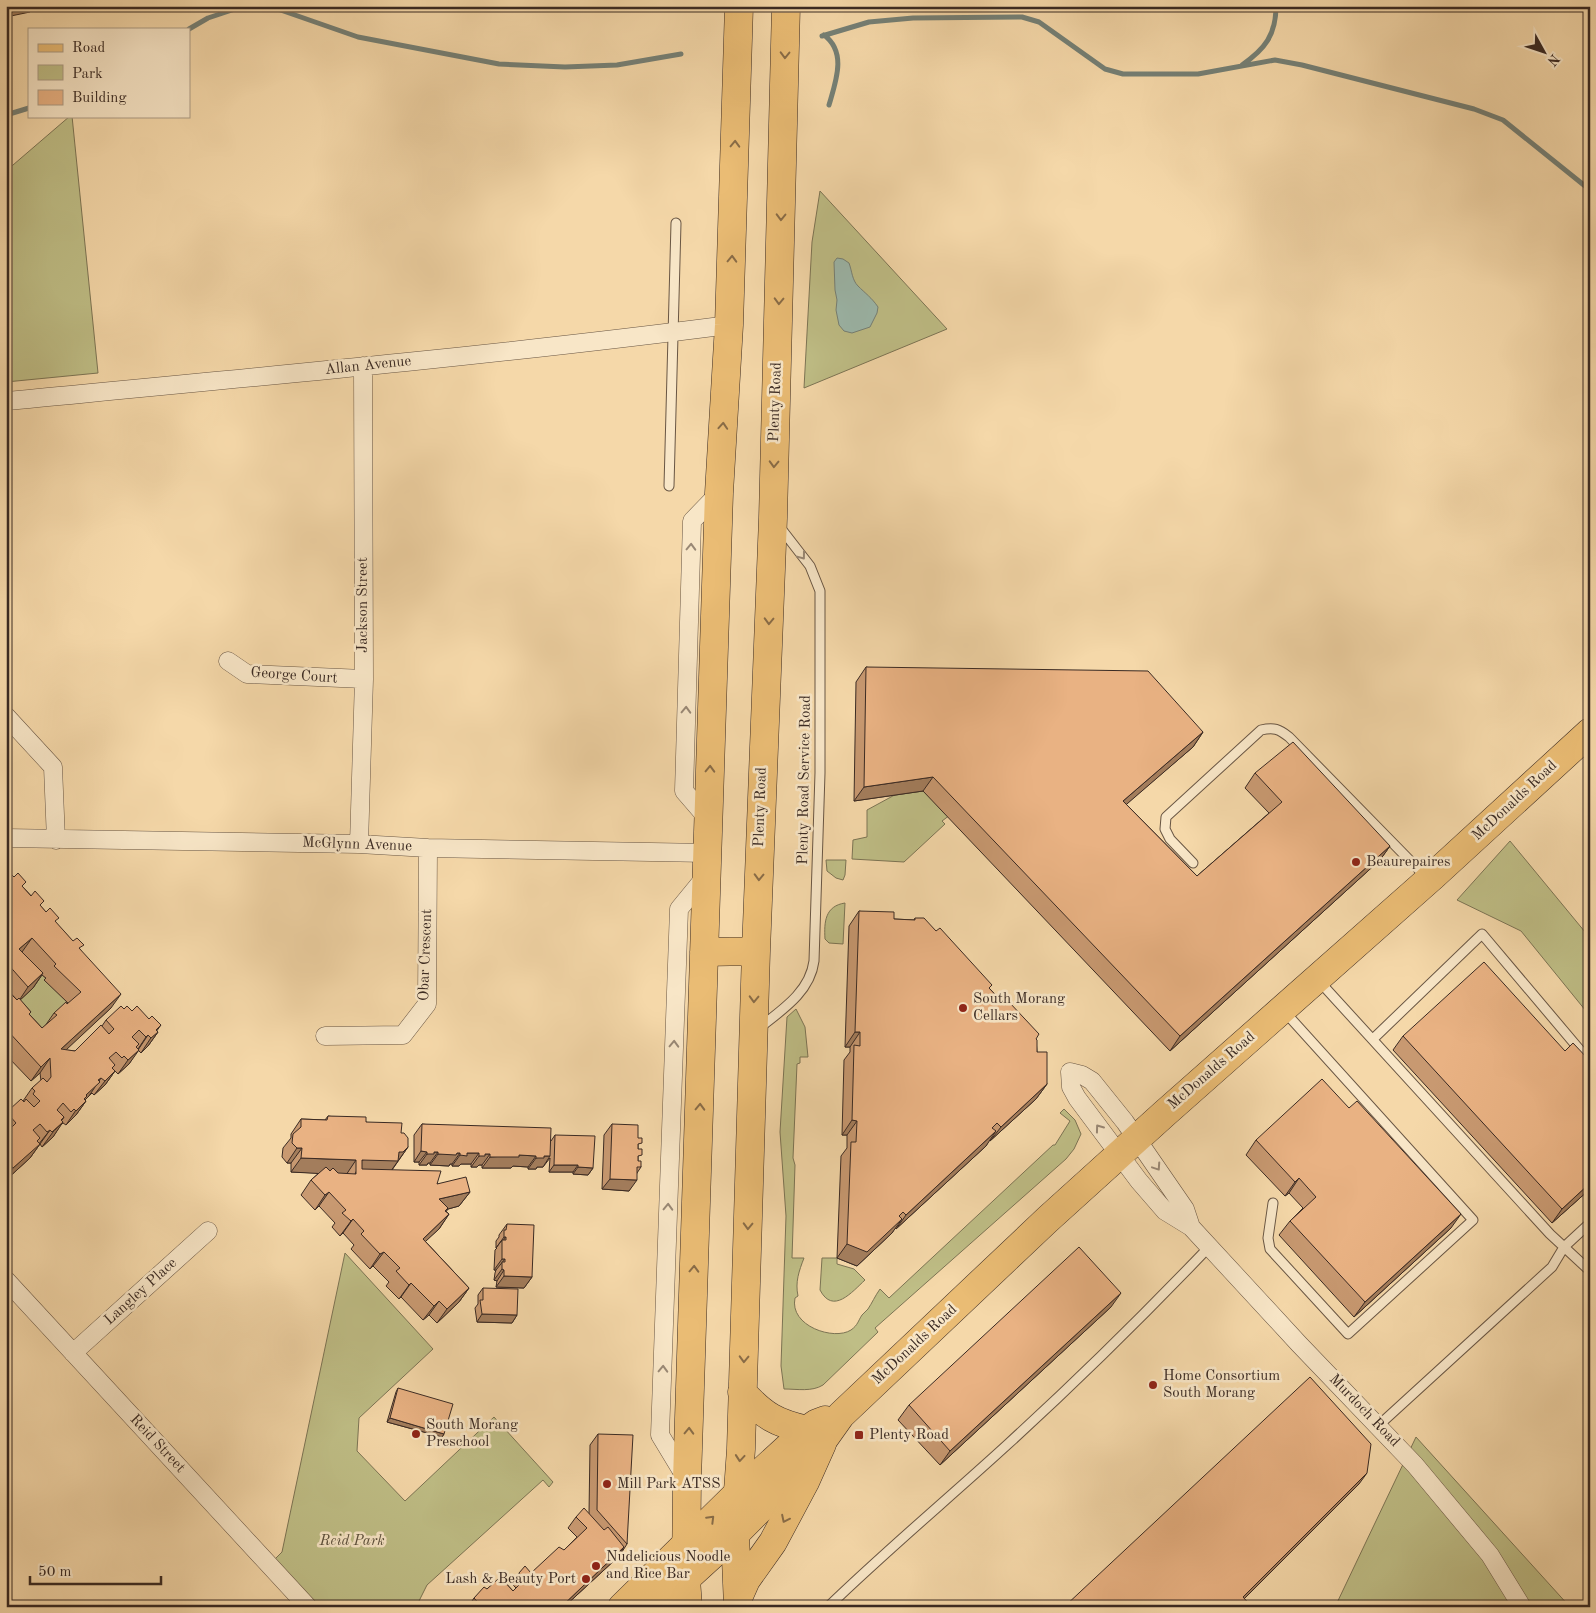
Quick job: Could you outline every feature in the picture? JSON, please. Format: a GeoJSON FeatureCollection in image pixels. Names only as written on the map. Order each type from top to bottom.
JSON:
{"type":"FeatureCollection","features":[{"type":"Feature","properties":{"kind":"main road"},"geometry":{"type":"LineString","coordinates":[[688,1607],[686,1579],[687,1480],[708,820],[719,492],[730,325],[739,6]]}},
{"type":"Feature","properties":{"kind":"main road","name":"Plenty Road"},"geometry":{"type":"LineString","coordinates":[[738,1602],[735,1534],[741,1449],[756,951],[773,518],[786,6]]}},
{"type":"Feature","properties":{"kind":"main road","name":"McDonalds Road"},"geometry":{"type":"LineString","coordinates":[[655,1607],[735,1534],[809,1460],[816,1424],[841,1415],[1128,1146],[1429,880],[1590,732]]}},
{"type":"Feature","properties":{"kind":"main road"},"geometry":{"type":"LineString","coordinates":[[704,952],[756,951]]}},
{"type":"Feature","properties":{"kind":"main road"},"geometry":{"type":"LineString","coordinates":[[738,1602],[746,1580],[773,1542],[805,1482],[814,1437],[770,1418],[742,1392]]}},
{"type":"Feature","properties":{"kind":"main road","name":"McDonalds Road"},"geometry":{"type":"LineString","coordinates":[[622,1607],[737,1494],[814,1437]]}},
{"type":"Feature","properties":{"kind":"street","name":"Allan Avenue"},"geometry":{"type":"LineString","coordinates":[[6,401],[362,366],[730,325]]}},
{"type":"Feature","properties":{"kind":"street","name":"Jackson Street"},"geometry":{"type":"LineString","coordinates":[[359,844],[364,679],[362,366]]}},
{"type":"Feature","properties":{"kind":"street","name":"George Court"},"geometry":{"type":"LineString","coordinates":[[228,661],[247,674],[364,679]]}},
{"type":"Feature","properties":{"kind":"street"},"geometry":{"type":"LineString","coordinates":[[6,716],[52,767],[56,840]]}},
{"type":"Feature","properties":{"kind":"street","name":"McGlynn Avenue"},"geometry":{"type":"LineString","coordinates":[[6,838],[359,844],[707,864]]}},
{"type":"Feature","properties":{"kind":"street","name":"Obar Crescent"},"geometry":{"type":"LineString","coordinates":[[324,1036],[403,1035],[427,1004],[428,848]]}},
{"type":"Feature","properties":{"kind":"street"},"geometry":{"type":"LineString","coordinates":[[687,1480],[660,1435],[679,909],[707,864]]}},
{"type":"Feature","properties":{"kind":"street"},"geometry":{"type":"LineString","coordinates":[[669,1183],[699,1135]]}},
{"type":"Feature","properties":{"kind":"street","name":"Murdoch Road"},"geometry":{"type":"LineString","coordinates":[[1128,1146],[1185,1209],[1191,1227]]}},
{"type":"Feature","properties":{"kind":"street","name":"Murdoch Road"},"geometry":{"type":"LineString","coordinates":[[1128,1146],[1139,1181],[1165,1210],[1191,1227],[1415,1465],[1490,1555],[1522,1607]]}},
{"type":"Feature","properties":{"kind":"street","name":"Langley Place"},"geometry":{"type":"LineString","coordinates":[[73,1353],[208,1231]]}},
{"type":"Feature","properties":{"kind":"street","name":"Reid Street"},"geometry":{"type":"LineString","coordinates":[[6,1280],[308,1607]]}},
{"type":"Feature","properties":{"kind":"lane"},"geometry":{"type":"LineString","coordinates":[[669,486],[676,223]]}},
{"type":"Feature","properties":{"kind":"lane","name":"Plenty Road Service Road"},"geometry":{"type":"LineString","coordinates":[[754,1033],[796,996],[808,980],[814,961],[820,773],[820,591],[810,566],[773,518]]}},
{"type":"Feature","properties":{"kind":"lane"},"geometry":{"type":"LineString","coordinates":[[1193,863],[1170,839],[1164,828],[1166,817],[1261,730],[1272,728],[1280,730],[1289,737],[1429,880]]}},
{"type":"Feature","properties":{"kind":"lane"},"geometry":{"type":"LineString","coordinates":[[1372,1039],[1482,934],[1590,1062]]}},
{"type":"Feature","properties":{"kind":"lane"},"geometry":{"type":"LineString","coordinates":[[1317,979],[1550,1234],[1590,1271]]}},
{"type":"Feature","properties":{"kind":"lane"},"geometry":{"type":"LineString","coordinates":[[1273,1203],[1268,1238],[1270,1249],[1348,1334],[1473,1220],[1282,1010]]}},
{"type":"Feature","properties":{"kind":"lane"},"geometry":{"type":"LineString","coordinates":[[1378,1426],[1552,1267],[1564,1247],[1590,1224]]}},
{"type":"Feature","properties":{"kind":"lane"},"geometry":{"type":"LineString","coordinates":[[830,1607],[830,1604],[865,1571],[1010,1442],[1142,1318],[1209,1248]]}},
{"type":"Feature","properties":{"kind":"green space"},"geometry":{"type":"Polygon","coordinates":[[[68,118],[72,118],[98,373],[6,382],[6,171],[68,118]]]}},
{"type":"Feature","properties":{"kind":"green space"},"geometry":{"type":"Polygon","coordinates":[[[820,191],[947,329],[804,388],[812,242],[820,191]]]}},
{"type":"Feature","properties":{"kind":"green space"},"geometry":{"type":"Polygon","coordinates":[[[902,791],[928,791],[950,815],[942,821],[945,824],[904,862],[852,859],[853,840],[867,837],[867,810],[902,791]]]}},
{"type":"Feature","properties":{"kind":"green space"},"geometry":{"type":"Polygon","coordinates":[[[1510,841],[1590,938],[1590,1016],[1521,931],[1457,900],[1510,841]]]}},
{"type":"Feature","properties":{"kind":"green space"},"geometry":{"type":"Polygon","coordinates":[[[826,860],[846,860],[843,880],[836,878],[827,871],[826,860]]]}},
{"type":"Feature","properties":{"kind":"green space"},"geometry":{"type":"Polygon","coordinates":[[[845,903],[843,944],[829,943],[825,939],[827,916],[833,908],[845,903]]]}},
{"type":"Feature","properties":{"kind":"green space"},"geometry":{"type":"Polygon","coordinates":[[[22,952],[45,980],[71,1006],[46,1030],[6,1015],[6,989],[18,1002],[22,952]]]}},
{"type":"Feature","properties":{"kind":"green space"},"geometry":{"type":"Polygon","coordinates":[[[796,1009],[805,1027],[808,1057],[800,1057],[800,1063],[797,1064],[793,1158],[795,1165],[792,1258],[804,1258],[798,1277],[798,1296],[795,1298],[795,1308],[799,1316],[814,1329],[834,1334],[851,1330],[868,1309],[880,1289],[889,1298],[1055,1145],[1070,1121],[1060,1113],[1064,1109],[1075,1120],[1081,1134],[1074,1149],[1066,1159],[875,1328],[878,1332],[823,1385],[814,1389],[804,1390],[784,1389],[781,1366],[786,1216],[780,1132],[787,1017],[796,1009]]]}},
{"type":"Feature","properties":{"kind":"green space","name":"Reid Park"},"geometry":{"type":"Polygon","coordinates":[[[345,1253],[433,1349],[359,1418],[357,1451],[405,1501],[494,1417],[553,1482],[549,1487],[543,1480],[427,1585],[416,1607],[321,1607],[274,1560],[282,1552],[345,1253]]]}},
{"type":"Feature","properties":{"kind":"green space"},"geometry":{"type":"Polygon","coordinates":[[[822,1258],[837,1258],[837,1264],[854,1269],[865,1280],[842,1299],[831,1301],[820,1290],[822,1258]]]}},
{"type":"Feature","properties":{"kind":"green space"},"geometry":{"type":"Polygon","coordinates":[[[1416,1437],[1570,1607],[1335,1607],[1416,1437]]]}},
{"type":"Feature","properties":{"kind":"shaded area"},"geometry":{"type":"Polygon","coordinates":[[[837,258],[849,263],[856,284],[878,307],[870,327],[852,333],[844,331],[839,325],[836,310],[834,262],[837,258]]]}},
{"type":"Feature","properties":{"kind":"building"},"geometry":{"type":"Polygon","coordinates":[[[866,667],[1148,671],[1203,732],[1123,801],[1197,876],[1282,802],[1255,773],[1293,742],[1390,846],[1180,1036],[933,777],[864,787],[866,667]]]}},
{"type":"Feature","properties":{"kind":"building"},"geometry":{"type":"Polygon","coordinates":[[[18,873],[26,882],[22,886],[31,896],[35,891],[44,901],[40,905],[46,912],[50,908],[59,918],[55,921],[73,941],[77,938],[84,945],[79,948],[121,994],[61,1049],[75,1051],[101,1025],[109,1034],[114,1029],[106,1020],[121,1006],[124,1009],[127,1006],[132,1011],[137,1006],[149,1019],[152,1016],[161,1025],[156,1030],[158,1032],[151,1038],[148,1035],[146,1037],[139,1030],[132,1037],[139,1044],[136,1047],[139,1050],[128,1060],[124,1056],[122,1058],[116,1052],[109,1058],[115,1065],[112,1068],[115,1071],[105,1081],[101,1078],[98,1080],[100,1082],[86,1095],[84,1099],[86,1101],[76,1111],[74,1109],[71,1112],[63,1103],[57,1110],[64,1117],[61,1120],[63,1122],[52,1132],[50,1130],[47,1132],[40,1124],[33,1130],[40,1138],[37,1141],[40,1144],[13,1168],[6,1160],[6,1122],[12,1127],[16,1123],[9,1115],[12,1113],[9,1110],[21,1099],[24,1102],[26,1099],[34,1107],[40,1101],[33,1094],[35,1091],[32,1088],[43,1078],[47,1082],[51,1077],[50,1058],[41,1067],[6,1029],[6,989],[17,1000],[19,998],[31,1012],[29,1014],[42,1028],[57,1015],[54,1013],[81,992],[54,966],[56,964],[32,938],[19,949],[43,973],[28,987],[6,962],[6,913],[10,910],[6,906],[6,880],[18,873]]]}},
{"type":"Feature","properties":{"kind":"building"},"geometry":{"type":"Polygon","coordinates":[[[859,911],[894,912],[894,919],[915,920],[915,918],[924,918],[936,931],[940,928],[992,985],[989,988],[1005,1005],[1009,1002],[1039,1034],[1036,1039],[1037,1052],[1047,1052],[1047,1084],[1001,1127],[997,1123],[992,1128],[996,1131],[906,1215],[903,1212],[899,1216],[902,1219],[867,1252],[847,1244],[851,1142],[856,1142],[857,1121],[852,1120],[854,1045],[860,1046],[860,1032],[855,1032],[859,911]]]}},
{"type":"Feature","properties":{"kind":"building"},"geometry":{"type":"Polygon","coordinates":[[[1484,962],[1565,1051],[1573,1043],[1590,1061],[1590,1183],[1562,1209],[1403,1036],[1484,962]]]}},
{"type":"Feature","properties":{"kind":"building"},"geometry":{"type":"Polygon","coordinates":[[[1322,1079],[1349,1108],[1357,1101],[1461,1214],[1365,1302],[1290,1221],[1316,1197],[1299,1178],[1295,1182],[1256,1140],[1322,1079]]]}},
{"type":"Feature","properties":{"kind":"building"},"geometry":{"type":"Polygon","coordinates":[[[328,1116],[366,1117],[366,1122],[402,1123],[401,1133],[404,1133],[408,1138],[408,1147],[403,1152],[399,1152],[398,1161],[362,1160],[362,1169],[441,1171],[437,1184],[466,1177],[470,1192],[439,1199],[448,1208],[445,1211],[449,1214],[423,1239],[469,1288],[447,1309],[439,1301],[434,1306],[411,1283],[409,1285],[396,1271],[400,1268],[384,1252],[380,1254],[361,1234],[364,1231],[353,1219],[351,1221],[342,1213],[346,1210],[329,1192],[325,1195],[311,1180],[326,1167],[330,1171],[333,1168],[338,1173],[356,1174],[356,1160],[301,1158],[302,1148],[297,1148],[292,1143],[293,1134],[301,1127],[301,1119],[327,1120],[328,1116]]]}},
{"type":"Feature","properties":{"kind":"building"},"geometry":{"type":"Polygon","coordinates":[[[422,1124],[551,1128],[550,1156],[536,1158],[536,1156],[519,1155],[519,1157],[490,1157],[490,1154],[479,1156],[479,1153],[467,1153],[467,1156],[460,1155],[460,1153],[456,1155],[438,1154],[438,1152],[427,1154],[427,1152],[421,1151],[422,1124]]]}},
{"type":"Feature","properties":{"kind":"building"},"geometry":{"type":"Polygon","coordinates":[[[612,1124],[638,1125],[638,1138],[642,1138],[642,1143],[638,1144],[638,1149],[642,1149],[642,1155],[638,1156],[638,1161],[641,1161],[641,1167],[637,1167],[637,1180],[610,1179],[612,1124]]]}},
{"type":"Feature","properties":{"kind":"building"},"geometry":{"type":"Polygon","coordinates":[[[555,1135],[595,1136],[593,1168],[578,1167],[578,1165],[554,1165],[555,1135]]]}},
{"type":"Feature","properties":{"kind":"building"},"geometry":{"type":"Polygon","coordinates":[[[507,1224],[534,1225],[532,1277],[504,1276],[502,1262],[505,1262],[505,1259],[502,1259],[502,1240],[506,1240],[504,1230],[506,1230],[507,1224]]]}},
{"type":"Feature","properties":{"kind":"building"},"geometry":{"type":"Polygon","coordinates":[[[1079,1247],[1121,1293],[950,1451],[909,1405],[1079,1247]]]}},
{"type":"Feature","properties":{"kind":"building"},"geometry":{"type":"Polygon","coordinates":[[[483,1288],[518,1289],[517,1315],[482,1314],[480,1300],[483,1300],[483,1288]]]}},
{"type":"Feature","properties":{"kind":"building"},"geometry":{"type":"Polygon","coordinates":[[[1310,1377],[1371,1444],[1367,1473],[1243,1597],[1252,1607],[1064,1607],[1310,1377]]]}},
{"type":"Feature","properties":{"kind":"building","name":"South Morang Preschool"},"geometry":{"type":"Polygon","coordinates":[[[398,1388],[453,1404],[444,1434],[390,1418],[398,1388]]]}},
{"type":"Feature","properties":{"kind":"building","name":"Mill Park ATSS"},"geometry":{"type":"Polygon","coordinates":[[[598,1434],[633,1435],[627,1544],[597,1510],[598,1434]]]}},
{"type":"Feature","properties":{"kind":"building"},"geometry":{"type":"Polygon","coordinates":[[[584,1508],[604,1530],[608,1527],[624,1547],[561,1607],[482,1607],[474,1598],[484,1587],[487,1589],[498,1579],[500,1581],[501,1578],[513,1591],[525,1579],[519,1573],[525,1566],[531,1573],[559,1547],[564,1550],[587,1528],[576,1517],[584,1508]]]}},
{"type":"Feature","properties":{"kind":"waterway"},"geometry":{"type":"LineString","coordinates":[[190,28],[208,18],[244,6]]}},
{"type":"Feature","properties":{"kind":"waterway"},"geometry":{"type":"LineString","coordinates":[[250,6],[272,7],[358,37],[499,64],[565,67],[617,65],[681,54]]}},
{"type":"Feature","properties":{"kind":"waterway"},"geometry":{"type":"LineString","coordinates":[[1242,65],[1257,53],[1268,40],[1274,25],[1276,6]]}},
{"type":"Feature","properties":{"kind":"waterway"},"geometry":{"type":"LineString","coordinates":[[822,36],[869,22],[913,18],[1022,17],[1039,22],[1105,69],[1123,74],[1198,74],[1275,60],[1302,65],[1474,109],[1503,120],[1590,190]]}},
{"type":"Feature","properties":{"kind":"waterway"},"geometry":{"type":"LineString","coordinates":[[824,35],[831,42],[838,58],[837,77],[829,105]]}},
{"type":"Feature","properties":{"kind":"waterway"},"geometry":{"type":"LineString","coordinates":[[6,115],[28,108]]}},
{"type":"Feature","properties":{"kind":"place","name":"Beaurepaires"},"geometry":{"type":"Point","coordinates":[1356,862]}},
{"type":"Feature","properties":{"kind":"place","name":"South Morang Cellars"},"geometry":{"type":"Point","coordinates":[963,1008]}},
{"type":"Feature","properties":{"kind":"place","name":"Home Consortium South Morang"},"geometry":{"type":"Point","coordinates":[1153,1385]}},
{"type":"Feature","properties":{"kind":"place","name":"South Morang Preschool"},"geometry":{"type":"Point","coordinates":[416,1434]}},
{"type":"Feature","properties":{"kind":"place","name":"Plenty Road"},"geometry":{"type":"Point","coordinates":[859,1435]}},
{"type":"Feature","properties":{"kind":"place","name":"Mill Park ATSS"},"geometry":{"type":"Point","coordinates":[607,1484]}},
{"type":"Feature","properties":{"kind":"place","name":"Nudelicious Noodle and Rice Bar"},"geometry":{"type":"Point","coordinates":[596,1566]}},
{"type":"Feature","properties":{"kind":"place","name":"Lash & Beauty Port"},"geometry":{"type":"Point","coordinates":[586,1579]}}]}
